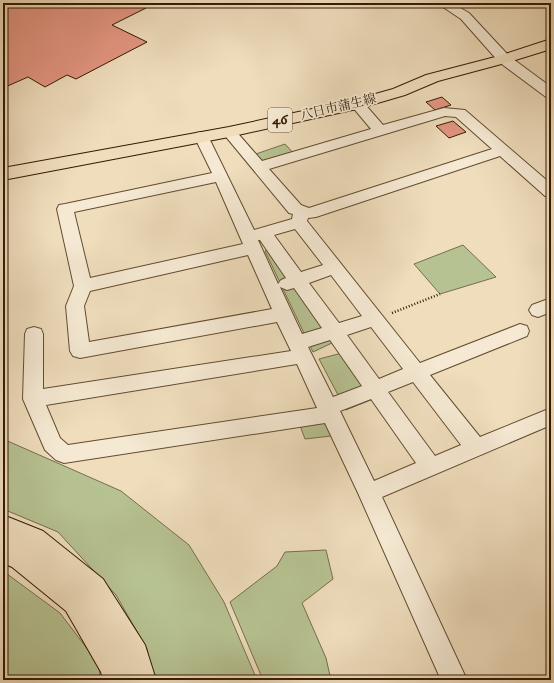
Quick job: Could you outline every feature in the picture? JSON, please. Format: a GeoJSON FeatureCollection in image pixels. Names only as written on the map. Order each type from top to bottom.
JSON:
{"type":"FeatureCollection","features":[{"type":"Feature","properties":{"kind":"main road","name":"八日市蒲生線"},"geometry":{"type":"LineString","coordinates":[[3,174],[229,132],[357,104],[399,92],[432,78],[504,59],[551,44]]}},
{"type":"Feature","properties":{"kind":"main road"},"geometry":{"type":"LineString","coordinates":[[3,527],[34,539],[93,588],[135,655],[141,680]]}},
{"type":"Feature","properties":{"kind":"main road"},"geometry":{"type":"LineString","coordinates":[[3,550],[22,558],[76,602],[115,667],[118,680]]}},
{"type":"Feature","properties":{"kind":"street"},"geometry":{"type":"LineString","coordinates":[[443,3],[465,16],[504,59],[551,94]]}},
{"type":"Feature","properties":{"kind":"street"},"geometry":{"type":"LineString","coordinates":[[357,104],[380,131]]}},
{"type":"Feature","properties":{"kind":"street"},"geometry":{"type":"LineString","coordinates":[[260,168],[444,112],[460,113],[551,192]]}},
{"type":"Feature","properties":{"kind":"street"},"geometry":{"type":"LineString","coordinates":[[229,132],[301,216],[334,267],[476,448]]}},
{"type":"Feature","properties":{"kind":"street"},"geometry":{"type":"LineString","coordinates":[[201,136],[255,239],[272,289],[283,314],[328,411],[369,494],[454,680]]}},
{"type":"Feature","properties":{"kind":"street"},"geometry":{"type":"LineString","coordinates":[[83,286],[255,239],[301,216],[503,150]]}},
{"type":"Feature","properties":{"kind":"street"},"geometry":{"type":"LineString","coordinates":[[221,176],[65,209],[83,286],[75,306],[80,351],[283,314]]}},
{"type":"Feature","properties":{"kind":"street"},"geometry":{"type":"LineString","coordinates":[[255,239],[297,280],[431,467]]}},
{"type":"Feature","properties":{"kind":"street"},"geometry":{"type":"LineString","coordinates":[[272,289],[334,267]]}},
{"type":"Feature","properties":{"kind":"street"},"geometry":{"type":"LineString","coordinates":[[33,399],[300,350],[334,332],[375,319]]}},
{"type":"Feature","properties":{"kind":"street"},"geometry":{"type":"LineString","coordinates":[[34,334],[33,399],[52,444],[64,454],[328,411],[376,389],[520,331]]}},
{"type":"Feature","properties":{"kind":"street"},"geometry":{"type":"LineString","coordinates":[[369,494],[551,416]]}},
{"type":"Feature","properties":{"kind":"path"},"geometry":{"type":"LineString","coordinates":[[375,319],[440,294]]}},
{"type":"Feature","properties":{"kind":"green space"},"geometry":{"type":"Polygon","coordinates":[[[285,144],[296,156],[264,169],[253,155],[285,144]]]}},
{"type":"Feature","properties":{"kind":"green space"},"geometry":{"type":"Polygon","coordinates":[[[463,245],[496,277],[440,294],[414,264],[463,245]]]}},
{"type":"Feature","properties":{"kind":"green space"},"geometry":{"type":"Polygon","coordinates":[[[269,248],[334,342],[313,352],[265,251],[269,248]]]}},
{"type":"Feature","properties":{"kind":"green space"},"geometry":{"type":"Polygon","coordinates":[[[342,353],[373,399],[346,410],[319,359],[342,353]]]}},
{"type":"Feature","properties":{"kind":"green space"},"geometry":{"type":"Polygon","coordinates":[[[325,419],[331,436],[305,439],[299,423],[325,419]]]}},
{"type":"Feature","properties":{"kind":"green space"},"geometry":{"type":"Polygon","coordinates":[[[3,439],[121,491],[189,545],[224,602],[257,680],[153,680],[147,649],[116,595],[58,532],[3,509],[3,439]]]}},
{"type":"Feature","properties":{"kind":"green space"},"geometry":{"type":"Polygon","coordinates":[[[326,550],[333,579],[302,603],[326,658],[331,680],[263,680],[230,602],[277,566],[285,552],[326,550]]]}},
{"type":"Feature","properties":{"kind":"green space"},"geometry":{"type":"Polygon","coordinates":[[[3,571],[60,613],[98,663],[101,680],[3,680],[3,571]]]}},
{"type":"Feature","properties":{"kind":"building"},"geometry":{"type":"Polygon","coordinates":[[[3,3],[135,3],[146,8],[112,25],[147,42],[76,79],[67,75],[45,87],[28,77],[3,88],[3,3]]]}},
{"type":"Feature","properties":{"kind":"building"},"geometry":{"type":"Polygon","coordinates":[[[442,97],[451,105],[435,110],[426,102],[442,97]]]}},
{"type":"Feature","properties":{"kind":"building"},"geometry":{"type":"Polygon","coordinates":[[[453,121],[466,132],[449,138],[436,126],[453,121]]]}}]}
